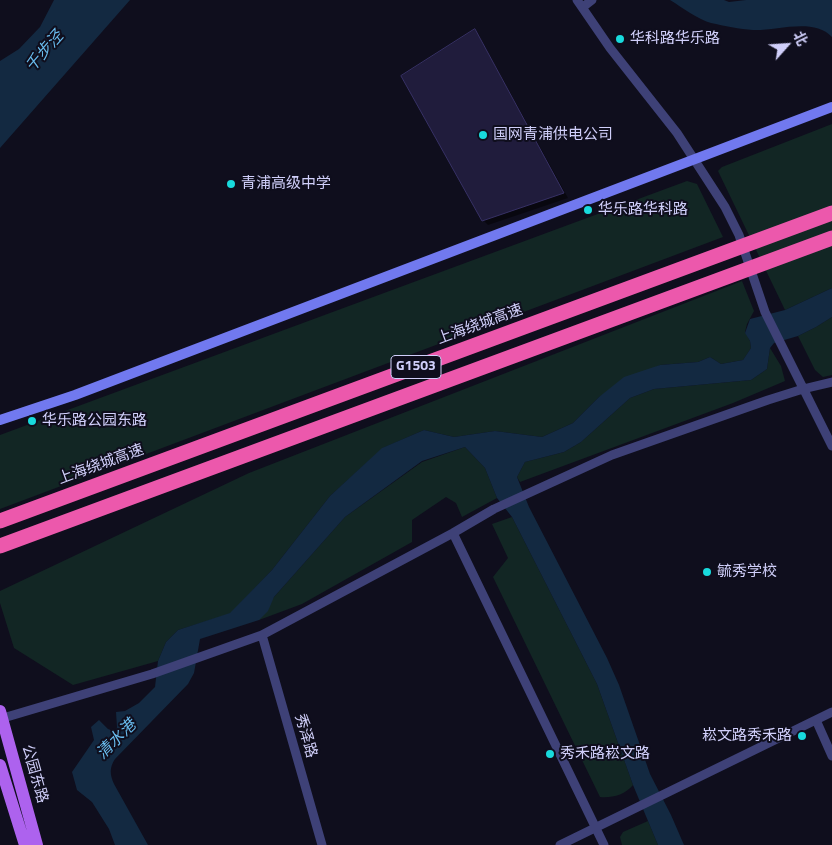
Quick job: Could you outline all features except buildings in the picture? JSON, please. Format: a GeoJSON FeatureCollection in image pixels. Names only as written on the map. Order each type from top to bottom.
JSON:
{"type":"FeatureCollection","features":[{"type":"Feature","properties":{"kind":"highway","name":"上海绕城高速"},"geometry":{"type":"LineString","coordinates":[[0,521],[832,213]]}},
{"type":"Feature","properties":{"kind":"highway","name":"G1503"},"geometry":{"type":"LineString","coordinates":[[0,546],[832,238]]}},
{"type":"Feature","properties":{"kind":"main road","name":"公园东路"},"geometry":{"type":"LineString","coordinates":[[1,716],[37,845]]}},
{"type":"Feature","properties":{"kind":"main road","name":"公园东路"},"geometry":{"type":"LineString","coordinates":[[0,765],[25,845]]}},
{"type":"Feature","properties":{"kind":"street"},"geometry":{"type":"LineString","coordinates":[[592,0],[580,4],[610,48],[676,133],[725,208],[739,235],[765,312],[832,446]]}},
{"type":"Feature","properties":{"kind":"street"},"geometry":{"type":"LineString","coordinates":[[0,420],[74,395],[832,107]]}},
{"type":"Feature","properties":{"kind":"street"},"geometry":{"type":"LineString","coordinates":[[1,716],[152,674],[262,635],[453,533],[494,509],[612,455],[803,389],[832,382]]}},
{"type":"Feature","properties":{"kind":"street"},"geometry":{"type":"LineString","coordinates":[[453,533],[604,845]]}},
{"type":"Feature","properties":{"kind":"street","name":"秀泽路"},"geometry":{"type":"LineString","coordinates":[[262,635],[322,845]]}},
{"type":"Feature","properties":{"kind":"street"},"geometry":{"type":"LineString","coordinates":[[560,845],[832,712]]}},
{"type":"Feature","properties":{"kind":"street"},"geometry":{"type":"LineString","coordinates":[[816,720],[832,756]]}},
{"type":"Feature","properties":{"kind":"green space"},"geometry":{"type":"Polygon","coordinates":[[[832,124],[832,288],[785,310],[718,171],[722,167],[832,124]]]}},
{"type":"Feature","properties":{"kind":"green space"},"geometry":{"type":"Polygon","coordinates":[[[687,181],[697,184],[723,237],[0,509],[0,435],[687,181]]]}},
{"type":"Feature","properties":{"kind":"green space"},"geometry":{"type":"Polygon","coordinates":[[[742,281],[754,311],[745,332],[750,341],[751,348],[743,360],[721,364],[710,357],[698,362],[660,365],[599,397],[573,423],[542,437],[495,431],[454,437],[424,430],[383,448],[330,496],[272,570],[230,614],[178,630],[166,642],[158,661],[73,685],[14,648],[0,603],[0,591],[249,473],[742,281]]]}},
{"type":"Feature","properties":{"kind":"green space"},"geometry":{"type":"Polygon","coordinates":[[[832,317],[832,375],[823,377],[815,370],[798,336],[832,317]]]}},
{"type":"Feature","properties":{"kind":"green space"},"geometry":{"type":"Polygon","coordinates":[[[770,348],[781,366],[785,381],[733,403],[520,482],[517,477],[525,462],[564,452],[581,442],[630,398],[654,389],[751,380],[767,369],[770,348]]]}},
{"type":"Feature","properties":{"kind":"green space"},"geometry":{"type":"Polygon","coordinates":[[[465,447],[485,468],[497,498],[462,517],[456,503],[446,497],[412,520],[412,542],[302,604],[259,620],[259,614],[345,517],[422,462],[465,447]]]}},
{"type":"Feature","properties":{"kind":"green space"},"geometry":{"type":"Polygon","coordinates":[[[512,517],[597,684],[633,785],[618,795],[600,797],[493,577],[508,558],[492,524],[512,517]]]}},
{"type":"Feature","properties":{"kind":"green space"},"geometry":{"type":"Polygon","coordinates":[[[648,821],[658,845],[622,845],[620,837],[623,832],[648,821]]]}},
{"type":"Feature","properties":{"kind":"water","name":"千步泾"},"geometry":{"type":"Polygon","coordinates":[[[54,0],[130,0],[0,148],[0,61],[19,49],[40,27],[54,0]]]}},
{"type":"Feature","properties":{"kind":"water"},"geometry":{"type":"Polygon","coordinates":[[[670,0],[724,0],[729,2],[746,0],[832,0],[832,37],[824,31],[805,26],[753,30],[711,23],[695,16],[670,0]]]}},
{"type":"Feature","properties":{"kind":"water","name":"清水港"},"geometry":{"type":"Polygon","coordinates":[[[832,288],[832,317],[798,336],[774,343],[770,348],[767,369],[751,380],[654,389],[630,398],[581,442],[564,452],[525,462],[517,477],[529,507],[607,658],[619,685],[650,774],[684,845],[658,845],[633,785],[597,684],[512,517],[497,498],[485,468],[465,447],[422,461],[345,517],[274,597],[268,611],[259,620],[200,639],[194,673],[188,684],[115,759],[112,765],[111,775],[114,784],[148,845],[115,845],[109,829],[92,802],[77,790],[72,772],[94,740],[91,727],[99,720],[108,729],[116,732],[116,712],[125,711],[139,703],[155,687],[158,661],[166,642],[178,630],[230,613],[272,570],[330,496],[382,448],[424,430],[454,437],[495,431],[542,437],[573,423],[599,397],[624,377],[660,365],[698,362],[710,357],[721,364],[743,360],[751,348],[750,341],[745,333],[750,319],[785,310],[832,288]]]}},
{"type":"Feature","properties":{"kind":"place","name":"华科路华乐路"},"geometry":{"type":"Point","coordinates":[620,39]}},
{"type":"Feature","properties":{"kind":"place","name":"国网青浦供电公司"},"geometry":{"type":"Point","coordinates":[483,135]}},
{"type":"Feature","properties":{"kind":"place","name":"青浦高级中学"},"geometry":{"type":"Point","coordinates":[231,184]}},
{"type":"Feature","properties":{"kind":"place","name":"华乐路华科路"},"geometry":{"type":"Point","coordinates":[588,210]}},
{"type":"Feature","properties":{"kind":"place","name":"华乐路公园东路"},"geometry":{"type":"Point","coordinates":[32,421]}},
{"type":"Feature","properties":{"kind":"place","name":"毓秀学校"},"geometry":{"type":"Point","coordinates":[707,572]}},
{"type":"Feature","properties":{"kind":"place","name":"崧文路秀禾路"},"geometry":{"type":"Point","coordinates":[802,736]}},
{"type":"Feature","properties":{"kind":"place","name":"秀禾路崧文路"},"geometry":{"type":"Point","coordinates":[550,754]}}]}
